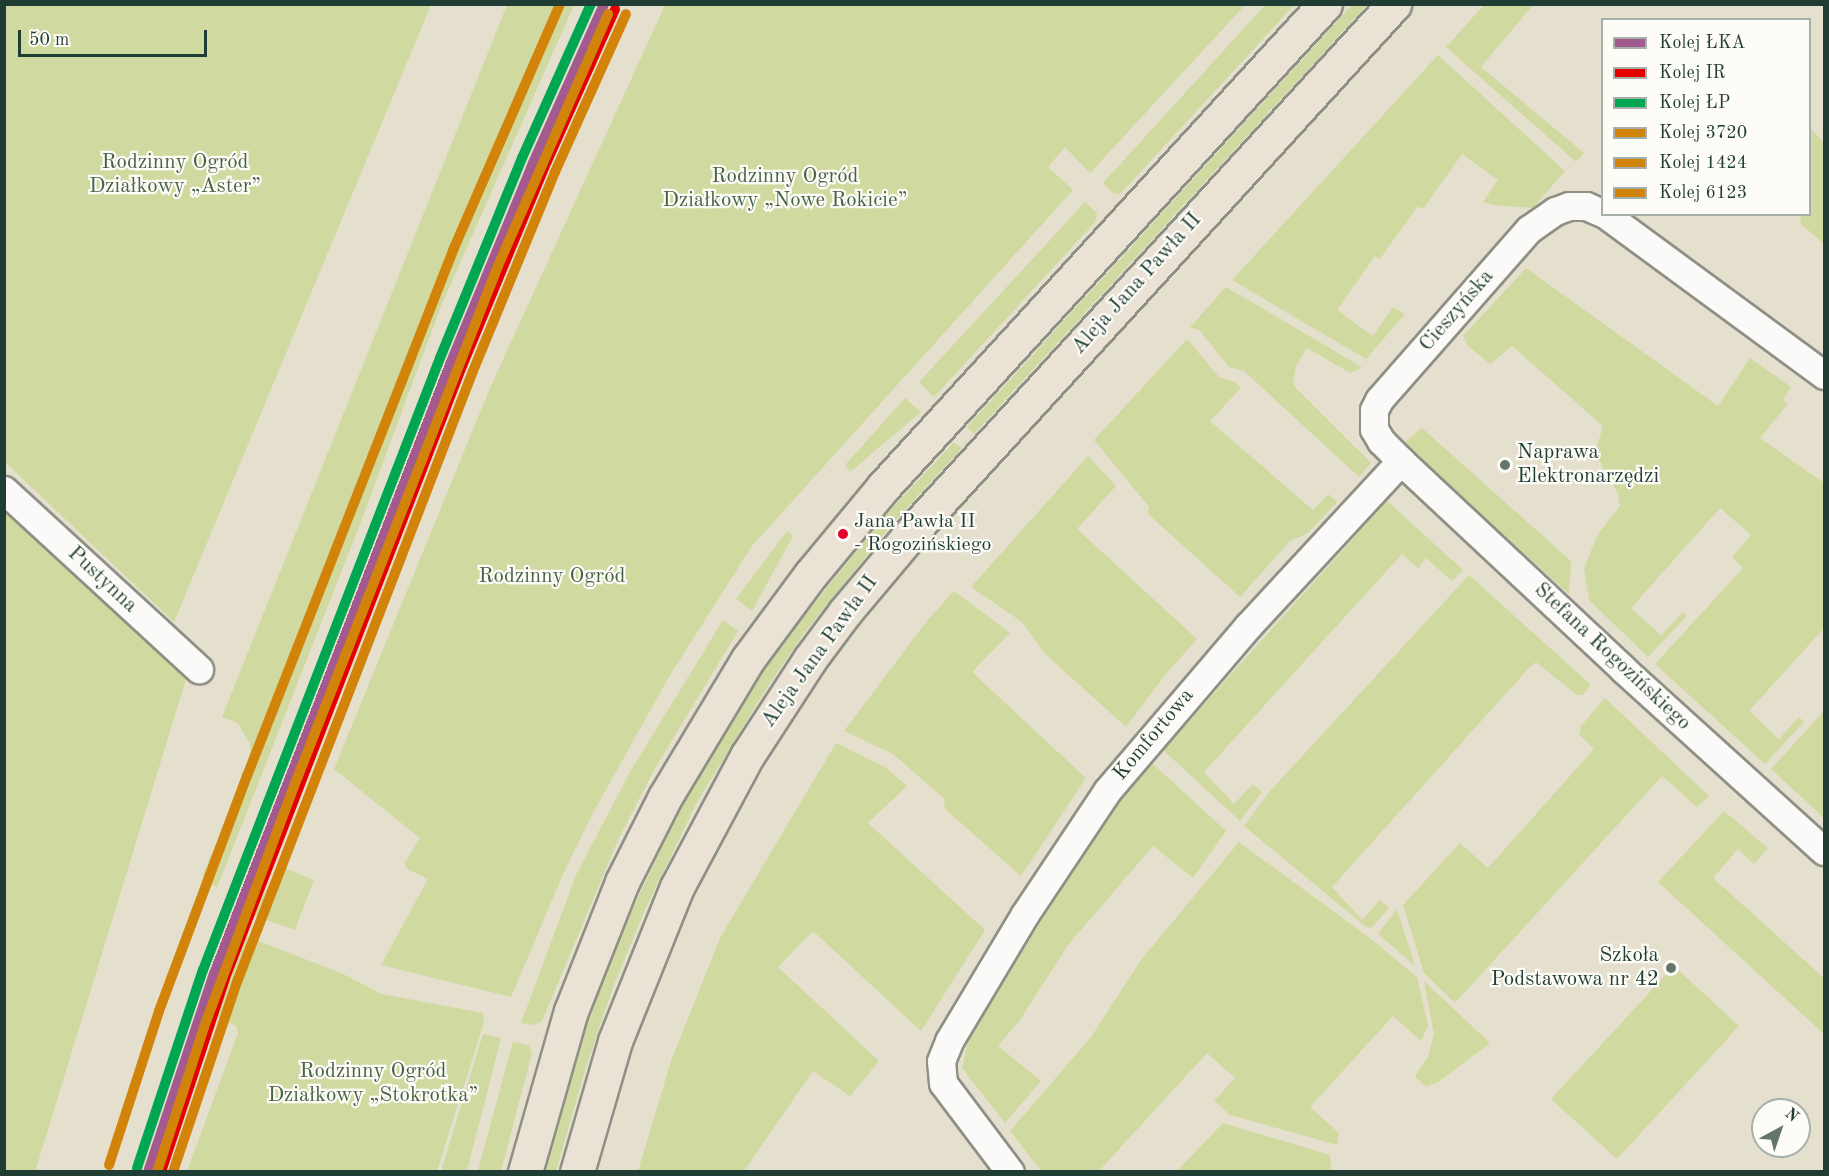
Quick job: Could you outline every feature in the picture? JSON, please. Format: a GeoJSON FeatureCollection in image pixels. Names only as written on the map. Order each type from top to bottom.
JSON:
{"type":"FeatureCollection","features":[{"type":"Feature","properties":{"kind":"main road"},"geometry":{"type":"LineString","coordinates":[[525,1172],[560,1045],[622,882],[670,787],[748,659],[824,558],[884,486],[1325,4]]}},
{"type":"Feature","properties":{"kind":"main road","name":"Aleja Jana Pawła II"},"geometry":{"type":"LineString","coordinates":[[577,1172],[615,1041],[677,887],[732,782],[810,659],[844,612],[918,525],[1394,4]]}},
{"type":"Feature","properties":{"kind":"street","name":"Cieszyńska"},"geometry":{"type":"LineString","coordinates":[[1401,460],[1381,441],[1374,429],[1374,410],[1379,400],[1529,229],[1555,211],[1569,206],[1586,206],[1601,213]]}},
{"type":"Feature","properties":{"kind":"street","name":"Cieszyńska"},"geometry":{"type":"LineString","coordinates":[[1607,216],[1824,375]]}},
{"type":"Feature","properties":{"kind":"street","name":"Stefana Rogozińskiego"},"geometry":{"type":"LineString","coordinates":[[1401,460],[1623,669],[1824,851]]}},
{"type":"Feature","properties":{"kind":"street","name":"Komfortowa"},"geometry":{"type":"LineString","coordinates":[[1010,1172],[943,1083],[941,1061],[949,1041],[1025,914],[1107,791],[1248,626],[1401,460]]}},
{"type":"Feature","properties":{"kind":"street","name":"Pustynna"},"geometry":{"type":"LineString","coordinates":[[4,490],[199,669]]}},
{"type":"Feature","properties":{"kind":"green space"},"geometry":{"type":"Polygon","coordinates":[[[1266,4],[1294,5],[1120,194],[1113,193],[1103,183],[1266,4]]]}},
{"type":"Feature","properties":{"kind":"green space","name":"Rodzinny Ogród Działkowy „Aster”"},"geometry":{"type":"Polygon","coordinates":[[[4,5],[431,5],[174,622],[5,462],[4,5]]]}},
{"type":"Feature","properties":{"kind":"green space"},"geometry":{"type":"Polygon","coordinates":[[[507,5],[574,5],[442,304],[357,532],[217,888],[202,876],[251,761],[250,744],[238,723],[222,717],[507,5]]]}},
{"type":"Feature","properties":{"kind":"green space"},"geometry":{"type":"Polygon","coordinates":[[[665,5],[1245,5],[1090,173],[1065,147],[1048,167],[1073,190],[752,546],[670,675],[593,813],[564,872],[511,997],[381,965],[428,879],[409,870],[404,864],[420,838],[334,769],[490,388],[665,5]]]}},
{"type":"Feature","properties":{"kind":"green space"},"geometry":{"type":"Polygon","coordinates":[[[1352,5],[1367,5],[974,434],[967,427],[1352,5]]]}},
{"type":"Feature","properties":{"kind":"green space"},"geometry":{"type":"Polygon","coordinates":[[[1484,5],[1533,5],[1481,67],[1584,153],[1576,162],[1446,47],[1484,5]]]}},
{"type":"Feature","properties":{"kind":"green space"},"geometry":{"type":"Polygon","coordinates":[[[1438,55],[1565,171],[1533,208],[1493,205],[1483,202],[1498,180],[1462,154],[1423,209],[1418,206],[1380,259],[1375,256],[1337,310],[1373,336],[1393,307],[1405,314],[1366,359],[1232,280],[1438,55]]]}},
{"type":"Feature","properties":{"kind":"green space"},"geometry":{"type":"Polygon","coordinates":[[[1811,129],[1824,143],[1824,244],[1801,224],[1800,216],[1811,216],[1811,129]]]}},
{"type":"Feature","properties":{"kind":"green space"},"geometry":{"type":"Polygon","coordinates":[[[1085,202],[1097,213],[1095,222],[934,397],[919,382],[1085,202]]]}},
{"type":"Feature","properties":{"kind":"green space"},"geometry":{"type":"Polygon","coordinates":[[[1526,268],[1718,406],[1750,358],[1791,387],[1783,400],[1788,404],[1760,438],[1824,483],[1824,628],[1749,711],[1779,739],[1799,717],[1804,722],[1765,764],[1655,664],[1743,568],[1732,557],[1751,535],[1720,508],[1631,608],[1661,635],[1683,612],[1687,616],[1648,657],[1589,600],[1584,568],[1598,534],[1620,506],[1618,494],[1595,453],[1603,426],[1512,346],[1490,364],[1468,346],[1463,336],[1526,268]]]}},
{"type":"Feature","properties":{"kind":"green space"},"geometry":{"type":"Polygon","coordinates":[[[1226,287],[1362,367],[1350,373],[1307,348],[1296,366],[1293,385],[1371,463],[1359,477],[1244,371],[1229,367],[1199,330],[1190,327],[1226,287]]]}},
{"type":"Feature","properties":{"kind":"green space"},"geometry":{"type":"Polygon","coordinates":[[[1187,339],[1219,377],[1235,382],[1241,388],[1210,421],[1313,510],[1328,494],[1337,502],[1308,533],[1290,541],[1240,597],[1148,514],[1149,507],[1094,440],[1187,339]]]}},
{"type":"Feature","properties":{"kind":"green space"},"geometry":{"type":"Polygon","coordinates":[[[905,398],[921,412],[850,472],[845,465],[905,398]]]}},
{"type":"Feature","properties":{"kind":"green space"},"geometry":{"type":"Polygon","coordinates":[[[1422,428],[1571,561],[1569,594],[1403,444],[1422,428]]]}},
{"type":"Feature","properties":{"kind":"green space"},"geometry":{"type":"Polygon","coordinates":[[[954,442],[962,448],[893,523],[805,632],[768,686],[697,802],[644,912],[613,987],[585,1070],[556,1171],[544,1171],[573,1066],[597,996],[634,906],[678,813],[754,685],[792,631],[885,516],[954,442]]]}},
{"type":"Feature","properties":{"kind":"green space"},"geometry":{"type":"Polygon","coordinates":[[[1088,456],[1116,486],[1077,529],[1197,639],[1165,675],[1126,727],[1045,654],[1022,622],[971,587],[1088,456]]]}},
{"type":"Feature","properties":{"kind":"green space"},"geometry":{"type":"Polygon","coordinates":[[[1387,501],[1463,570],[1452,581],[1426,558],[1418,568],[1402,554],[1204,772],[1234,804],[1253,784],[1262,792],[1240,821],[1163,750],[1387,501]]]}},
{"type":"Feature","properties":{"kind":"green space"},"geometry":{"type":"Polygon","coordinates":[[[4,505],[187,676],[35,1172],[4,1171],[4,505]]]}},
{"type":"Feature","properties":{"kind":"green space"},"geometry":{"type":"Polygon","coordinates":[[[787,531],[793,536],[752,611],[736,599],[787,531]]]}},
{"type":"Feature","properties":{"kind":"green space"},"geometry":{"type":"Polygon","coordinates":[[[1469,575],[1591,685],[1582,695],[1577,695],[1536,662],[1528,669],[1332,887],[1362,920],[1380,900],[1389,908],[1371,928],[1365,926],[1244,826],[1270,791],[1469,575]]]}},
{"type":"Feature","properties":{"kind":"green space"},"geometry":{"type":"Polygon","coordinates":[[[954,591],[1010,633],[972,672],[1086,778],[1021,876],[944,808],[945,799],[893,754],[844,731],[926,622],[954,591]]]}},
{"type":"Feature","properties":{"kind":"green space"},"geometry":{"type":"Polygon","coordinates":[[[723,620],[738,631],[654,770],[618,840],[542,1021],[534,1025],[521,1023],[576,875],[630,772],[723,620]]]}},
{"type":"Feature","properties":{"kind":"green space"},"geometry":{"type":"Polygon","coordinates":[[[1605,698],[1709,796],[1697,807],[1662,776],[1456,1002],[1453,1001],[1424,973],[1403,905],[1460,843],[1488,868],[1594,749],[1579,735],[1581,726],[1605,698]]]}},
{"type":"Feature","properties":{"kind":"green space"},"geometry":{"type":"Polygon","coordinates":[[[1824,711],[1824,818],[1771,769],[1824,711]]]}},
{"type":"Feature","properties":{"kind":"green space"},"geometry":{"type":"Polygon","coordinates":[[[836,743],[885,767],[907,786],[868,823],[985,930],[921,1031],[813,931],[778,967],[879,1061],[850,1096],[813,1071],[744,1171],[638,1171],[671,1061],[720,938],[836,743]]]}},
{"type":"Feature","properties":{"kind":"green space"},"geometry":{"type":"Polygon","coordinates":[[[1152,763],[1226,831],[1193,878],[1153,846],[1068,945],[1020,1020],[998,1046],[1041,1081],[1005,1123],[962,1068],[969,1037],[1114,804],[1152,763]]]}},
{"type":"Feature","properties":{"kind":"green space"},"geometry":{"type":"Polygon","coordinates":[[[1724,811],[1768,848],[1754,864],[1738,849],[1713,878],[1824,978],[1824,1034],[1658,882],[1724,811]]]}},
{"type":"Feature","properties":{"kind":"green space"},"geometry":{"type":"Polygon","coordinates":[[[1239,842],[1375,942],[1417,977],[1428,1026],[1421,1041],[1393,1016],[1310,1107],[1339,1133],[1337,1145],[1230,1115],[1214,1101],[1235,1078],[1207,1053],[1099,1171],[1041,1171],[1010,1131],[1091,1037],[1141,960],[1239,842]]]}},
{"type":"Feature","properties":{"kind":"green space"},"geometry":{"type":"Polygon","coordinates":[[[280,866],[314,880],[295,930],[251,915],[280,866]]]}},
{"type":"Feature","properties":{"kind":"green space"},"geometry":{"type":"Polygon","coordinates":[[[1397,909],[1415,966],[1378,934],[1397,909]]]}},
{"type":"Feature","properties":{"kind":"green space","name":"Rodzinny Ogród Działkowy „Stokrotka”"},"geometry":{"type":"Polygon","coordinates":[[[243,935],[341,973],[382,994],[483,1013],[484,1022],[437,1171],[187,1171],[238,1033],[236,1026],[211,1014],[243,935]]]}},
{"type":"Feature","properties":{"kind":"green space"},"geometry":{"type":"Polygon","coordinates":[[[1674,966],[1739,1026],[1617,1159],[1551,1099],[1674,966]]]}},
{"type":"Feature","properties":{"kind":"green space"},"geometry":{"type":"Polygon","coordinates":[[[1424,981],[1490,1043],[1438,1082],[1426,1087],[1415,1076],[1428,1057],[1434,1034],[1424,981]]]}},
{"type":"Feature","properties":{"kind":"green space"},"geometry":{"type":"Polygon","coordinates":[[[483,1034],[501,1038],[467,1171],[441,1171],[483,1034]]]}},
{"type":"Feature","properties":{"kind":"green space"},"geometry":{"type":"Polygon","coordinates":[[[513,1041],[529,1046],[532,1053],[501,1171],[478,1171],[513,1041]]]}},
{"type":"Feature","properties":{"kind":"green space"},"geometry":{"type":"Polygon","coordinates":[[[1223,1123],[1330,1155],[1331,1171],[1177,1171],[1223,1123]]]}},
{"type":"Feature","properties":{"kind":"rail line","name":"6123"},"geometry":{"type":"LineString","coordinates":[[109,1165],[159,1011],[247,776],[454,248],[560,4]]}},
{"type":"Feature","properties":{"kind":"rail line","name":"ŁP"},"geometry":{"type":"LineString","coordinates":[[137,1168],[203,970],[440,358],[522,158],[591,4]]}},
{"type":"Feature","properties":{"kind":"rail line","name":"ŁKA"},"geometry":{"type":"LineString","coordinates":[[148,1172],[214,974],[451,362],[533,163],[604,4]]}},
{"type":"Feature","properties":{"kind":"rail line","name":"IR"},"geometry":{"type":"LineString","coordinates":[[161,1172],[225,978],[462,366],[544,168],[615,9]]}},
{"type":"Feature","properties":{"kind":"rail line","name":"1424"},"geometry":{"type":"LineString","coordinates":[[157,1172],[204,1027],[291,794],[498,266],[608,14]]}},
{"type":"Feature","properties":{"kind":"rail line","name":"3720"},"geometry":{"type":"LineString","coordinates":[[173,1172],[237,982],[473,371],[555,172],[626,14]]}},
{"type":"Feature","properties":{"kind":"place","name":"Naprawa Elektronarzędzi"},"geometry":{"type":"Point","coordinates":[1505,465]}},
{"type":"Feature","properties":{"kind":"place","name":"Jana Pawła II - Rogozińskiego"},"geometry":{"type":"Point","coordinates":[843,534]}},
{"type":"Feature","properties":{"kind":"place","name":"Szkoła Podstawowa nr 42"},"geometry":{"type":"Point","coordinates":[1671,968]}},
{"type":"Feature","properties":{"kind":"park label","name":"Rodzinny Ogród Działkowy „Nowe Rokicie”"},"geometry":{"type":"Point","coordinates":[785,189]}},
{"type":"Feature","properties":{"kind":"park label","name":"Rodzinny Ogród"},"geometry":{"type":"Point","coordinates":[552,577]}}]}
